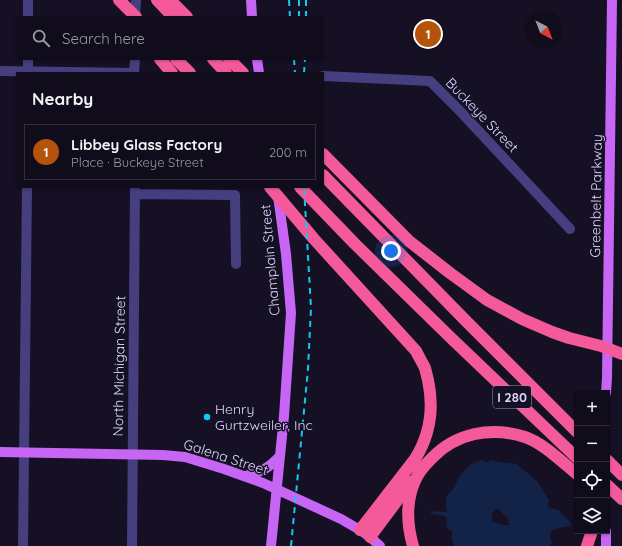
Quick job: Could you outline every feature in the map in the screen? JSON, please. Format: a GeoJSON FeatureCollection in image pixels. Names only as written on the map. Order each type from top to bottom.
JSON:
{"type":"FeatureCollection","features":[{"type":"Feature","properties":{"kind":"highway"},"geometry":{"type":"LineString","coordinates":[[119,0],[133,12]]}},
{"type":"Feature","properties":{"kind":"highway"},"geometry":{"type":"LineString","coordinates":[[157,0],[172,16]]}},
{"type":"Feature","properties":{"kind":"highway"},"geometry":{"type":"LineString","coordinates":[[170,0],[186,16]]}},
{"type":"Feature","properties":{"kind":"highway"},"geometry":{"type":"LineString","coordinates":[[161,60],[171,72]]}},
{"type":"Feature","properties":{"kind":"highway"},"geometry":{"type":"LineString","coordinates":[[177,60],[189,72]]}},
{"type":"Feature","properties":{"kind":"highway"},"geometry":{"type":"LineString","coordinates":[[214,60],[225,72]]}},
{"type":"Feature","properties":{"kind":"highway"},"geometry":{"type":"LineString","coordinates":[[230,60],[241,72]]}},
{"type":"Feature","properties":{"kind":"highway"},"geometry":{"type":"LineString","coordinates":[[324,155],[409,241],[487,300],[522,319],[563,336],[607,348],[622,354]]}},
{"type":"Feature","properties":{"kind":"highway","name":"I 280"},"geometry":{"type":"LineString","coordinates":[[324,176],[467,322],[574,428]]}},
{"type":"Feature","properties":{"kind":"highway"},"geometry":{"type":"LineString","coordinates":[[271,188],[314,239],[416,351],[425,369],[431,398],[431,410],[422,446],[415,459],[360,530]]}},
{"type":"Feature","properties":{"kind":"highway","name":"I 280"},"geometry":{"type":"LineString","coordinates":[[301,188],[355,244],[450,337],[574,455]]}},
{"type":"Feature","properties":{"kind":"highway"},"geometry":{"type":"LineString","coordinates":[[370,537],[419,472],[438,451],[460,438],[477,433],[488,432],[514,434],[527,438],[536,443],[574,472]]}},
{"type":"Feature","properties":{"kind":"highway"},"geometry":{"type":"LineString","coordinates":[[609,462],[622,474]]}},
{"type":"Feature","properties":{"kind":"highway"},"geometry":{"type":"LineString","coordinates":[[413,546],[408,522],[408,507],[410,492],[419,472]]}},
{"type":"Feature","properties":{"kind":"highway"},"geometry":{"type":"LineString","coordinates":[[610,488],[622,499]]}},
{"type":"Feature","properties":{"kind":"highway"},"geometry":{"type":"LineString","coordinates":[[610,498],[622,507]]}},
{"type":"Feature","properties":{"kind":"highway"},"geometry":{"type":"LineString","coordinates":[[587,546],[591,534]]}},
{"type":"Feature","properties":{"kind":"main road"},"geometry":{"type":"LineString","coordinates":[[251,0],[252,16]]}},
{"type":"Feature","properties":{"kind":"main road","name":"Greenbelt Parkway"},"geometry":{"type":"LineString","coordinates":[[606,390],[612,0]]}},
{"type":"Feature","properties":{"kind":"main road"},"geometry":{"type":"LineString","coordinates":[[257,60],[259,72]]}},
{"type":"Feature","properties":{"kind":"main road","name":"Champlain Street"},"geometry":{"type":"LineString","coordinates":[[271,546],[284,416],[291,313],[286,254],[277,188]]}},
{"type":"Feature","properties":{"kind":"main road","name":"Galena Street"},"geometry":{"type":"LineString","coordinates":[[0,452],[132,454],[183,457],[246,476],[326,511],[360,530],[380,546]]}},
{"type":"Feature","properties":{"kind":"main road"},"geometry":{"type":"LineString","coordinates":[[246,476],[264,470],[280,456]]}},
{"type":"Feature","properties":{"kind":"main road"},"geometry":{"type":"LineString","coordinates":[[606,534],[606,546]]}},
{"type":"Feature","properties":{"kind":"street"},"geometry":{"type":"LineString","coordinates":[[28,0],[28,16]]}},
{"type":"Feature","properties":{"kind":"street"},"geometry":{"type":"LineString","coordinates":[[0,71],[28,72],[28,60]]}},
{"type":"Feature","properties":{"kind":"street"},"geometry":{"type":"LineString","coordinates":[[134,60],[134,72]]}},
{"type":"Feature","properties":{"kind":"street","name":"Buckeye Street"},"geometry":{"type":"LineString","coordinates":[[324,76],[430,80],[570,229]]}},
{"type":"Feature","properties":{"kind":"street"},"geometry":{"type":"LineString","coordinates":[[23,546],[27,188]]}},
{"type":"Feature","properties":{"kind":"street"},"geometry":{"type":"LineString","coordinates":[[135,190],[235,195],[236,264]]}},
{"type":"Feature","properties":{"kind":"street","name":"North Michigan Street"},"geometry":{"type":"LineString","coordinates":[[132,546],[135,190]]}},
{"type":"Feature","properties":{"kind":"water"},"geometry":{"type":"Polygon","coordinates":[[[482,460],[487,463],[490,460],[517,464],[537,481],[549,500],[549,508],[559,510],[572,526],[563,527],[553,531],[550,535],[552,542],[550,546],[454,546],[452,531],[447,527],[446,517],[431,514],[431,511],[447,512],[447,496],[467,467],[482,460]],[[496,509],[492,514],[492,521],[501,525],[509,525],[507,518],[499,509],[496,509]]]}},
{"type":"Feature","properties":{"kind":"railway"},"geometry":{"type":"LineString","coordinates":[[289,0],[290,16]]}},
{"type":"Feature","properties":{"kind":"railway"},"geometry":{"type":"LineString","coordinates":[[299,0],[299,16]]}},
{"type":"Feature","properties":{"kind":"railway"},"geometry":{"type":"LineString","coordinates":[[306,0],[306,16]]}},
{"type":"Feature","properties":{"kind":"railway"},"geometry":{"type":"LineString","coordinates":[[294,60],[295,72]]}},
{"type":"Feature","properties":{"kind":"railway"},"geometry":{"type":"LineString","coordinates":[[304,72],[305,60]]}},
{"type":"Feature","properties":{"kind":"railway"},"geometry":{"type":"LineString","coordinates":[[291,546],[308,369],[311,308],[304,188]]}},
{"type":"Feature","properties":{"kind":"place","name":"Libbey Glass Factory"},"geometry":{"type":"Point","coordinates":[428,34]}},
{"type":"Feature","properties":{"kind":"place","name":"Henry Gurtzweiler, Inc"},"geometry":{"type":"Point","coordinates":[207,417]}}]}
